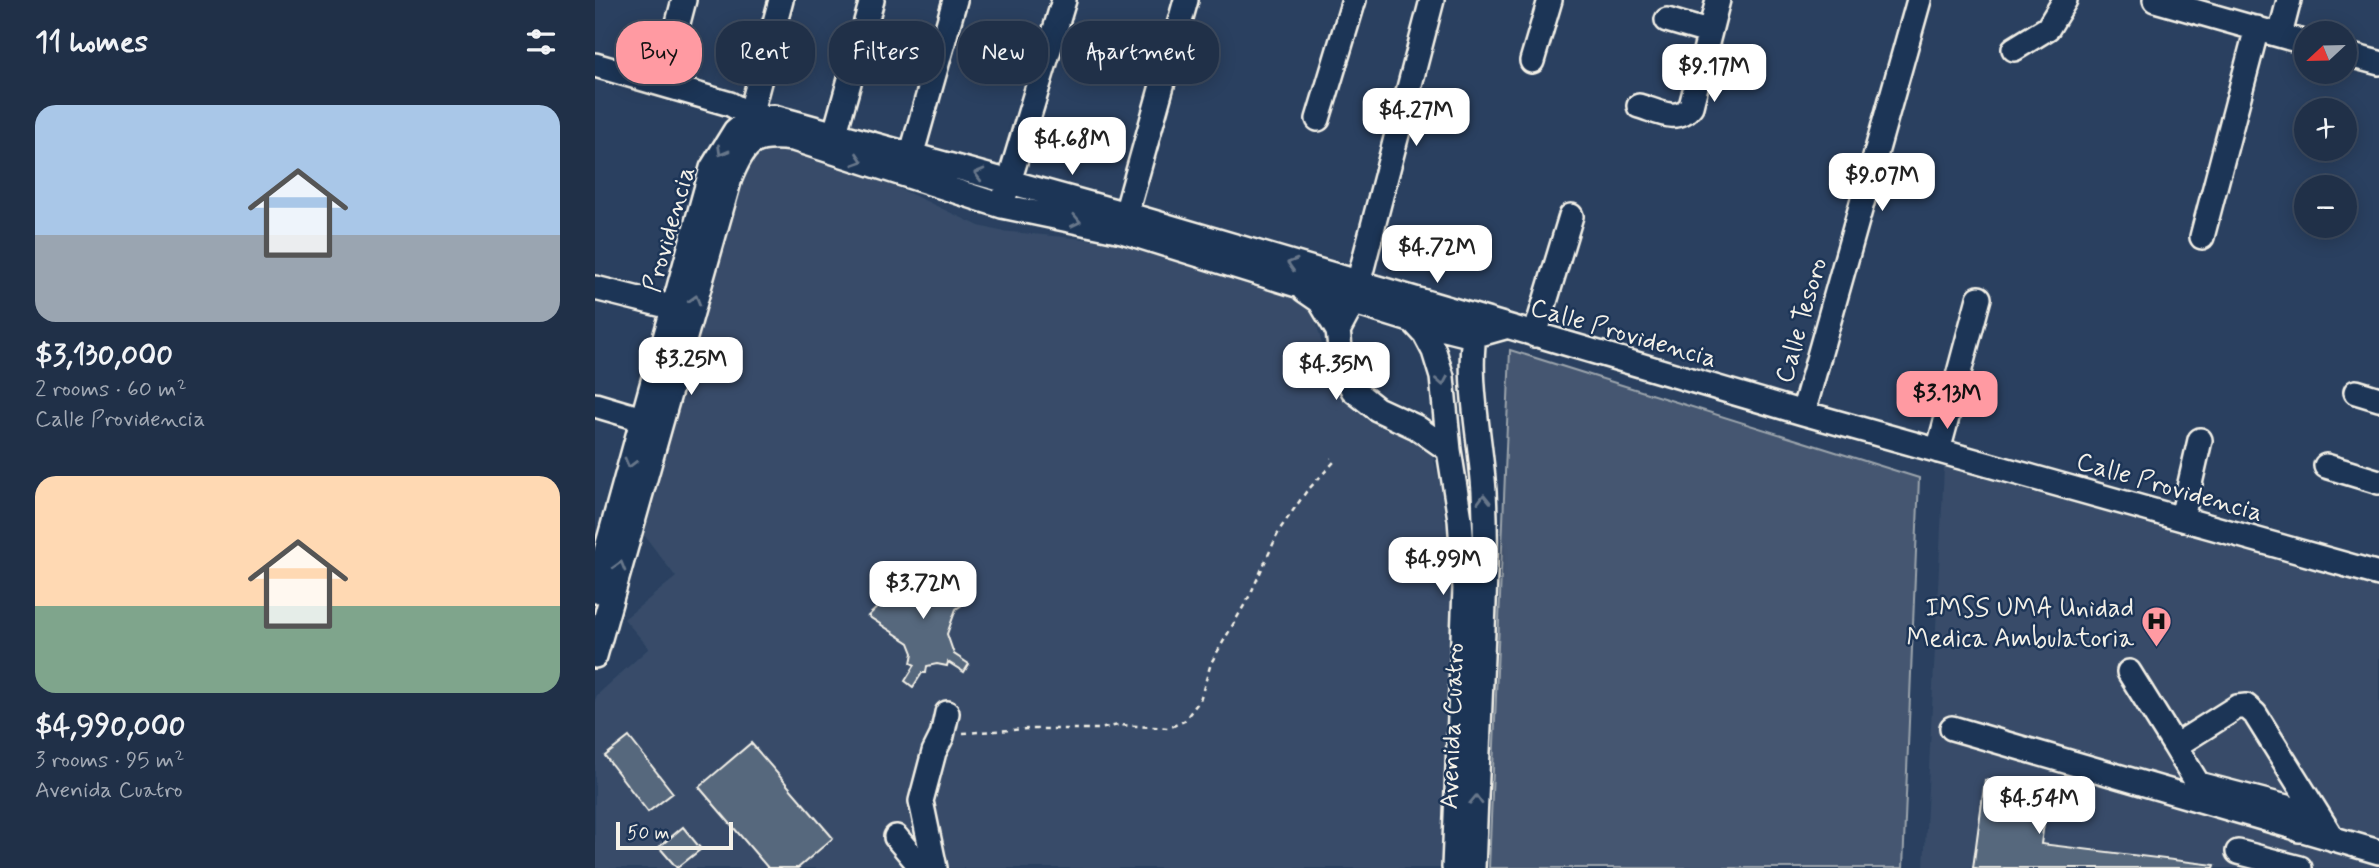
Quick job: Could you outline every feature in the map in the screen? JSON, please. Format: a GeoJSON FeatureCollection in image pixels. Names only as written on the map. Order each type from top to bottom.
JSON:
{"type":"FeatureCollection","features":[{"type":"Feature","properties":{"kind":"street"},"geometry":{"type":"LineString","coordinates":[[678,21],[684,0]]}},
{"type":"Feature","properties":{"kind":"street"},"geometry":{"type":"LineString","coordinates":[[749,118],[781,0]]}},
{"type":"Feature","properties":{"kind":"street"},"geometry":{"type":"LineString","coordinates":[[835,133],[872,0]]}},
{"type":"Feature","properties":{"kind":"street"},"geometry":{"type":"LineString","coordinates":[[911,156],[955,0]]}},
{"type":"Feature","properties":{"kind":"street"},"geometry":{"type":"LineString","coordinates":[[1002,206],[1064,0]]}},
{"type":"Feature","properties":{"kind":"street"},"geometry":{"type":"LineString","coordinates":[[1126,214],[1186,0]]}},
{"type":"Feature","properties":{"kind":"street"},"geometry":{"type":"LineString","coordinates":[[1318,119],[1354,0]]}},
{"type":"Feature","properties":{"kind":"street"},"geometry":{"type":"LineString","coordinates":[[1338,331],[1355,293],[1432,0]]}},
{"type":"Feature","properties":{"kind":"street"},"geometry":{"type":"LineString","coordinates":[[1532,61],[1550,0]]}},
{"type":"Feature","properties":{"kind":"street"},"geometry":{"type":"LineString","coordinates":[[1639,106],[1675,117],[1685,114],[1691,106],[1718,0]]}},
{"type":"Feature","properties":{"kind":"street","name":"Calle Tesoro"},"geometry":{"type":"LineString","coordinates":[[1803,414],[1919,0]]}},
{"type":"Feature","properties":{"kind":"street"},"geometry":{"type":"LineString","coordinates":[[2014,49],[2047,28],[2065,0]]}},
{"type":"Feature","properties":{"kind":"street"},"geometry":{"type":"LineString","coordinates":[[2155,0],[2294,39]]}},
{"type":"Feature","properties":{"kind":"street"},"geometry":{"type":"LineString","coordinates":[[2280,35],[2289,0]]}},
{"type":"Feature","properties":{"kind":"street"},"geometry":{"type":"LineString","coordinates":[[1667,20],[1709,32]]}},
{"type":"Feature","properties":{"kind":"street"},"geometry":{"type":"LineString","coordinates":[[2201,237],[2257,28]]}},
{"type":"Feature","properties":{"kind":"street"},"geometry":{"type":"LineString","coordinates":[[2357,58],[2379,64]]}},
{"type":"Feature","properties":{"kind":"street"},"geometry":{"type":"LineString","coordinates":[[595,65],[616,71]]}},
{"type":"Feature","properties":{"kind":"street"},"geometry":{"type":"LineString","coordinates":[[665,84],[730,104],[749,118],[774,117],[1126,214],[1355,293],[1475,327]]}},
{"type":"Feature","properties":{"kind":"street","name":"Providencia"},"geometry":{"type":"LineString","coordinates":[[595,591],[604,520],[642,419],[712,168],[735,131],[749,118]]}},
{"type":"Feature","properties":{"kind":"street"},"geometry":{"type":"LineString","coordinates":[[595,656],[730,178],[741,152],[754,141],[772,136],[793,139],[1002,206],[1122,231],[1293,283],[1355,293],[1413,321],[1475,327]]}},
{"type":"Feature","properties":{"kind":"street"},"geometry":{"type":"LineString","coordinates":[[1535,335],[1571,216]]}},
{"type":"Feature","properties":{"kind":"street"},"geometry":{"type":"LineString","coordinates":[[1293,283],[1319,301],[1338,331],[1342,365],[1353,390],[1377,409],[1416,426],[1449,450]]}},
{"type":"Feature","properties":{"kind":"street"},"geometry":{"type":"LineString","coordinates":[[595,288],[675,308]]}},
{"type":"Feature","properties":{"kind":"street"},"geometry":{"type":"LineString","coordinates":[[1938,451],[1979,298]]}},
{"type":"Feature","properties":{"kind":"street","name":"Avenida Cuatro"},"geometry":{"type":"LineString","coordinates":[[1413,321],[1425,334],[1434,351],[1442,377],[1465,588],[1454,868]]}},
{"type":"Feature","properties":{"kind":"street","name":"Calle Providencia"},"geometry":{"type":"LineString","coordinates":[[1475,327],[1505,327],[1535,335],[1803,414],[2378,569]]}},
{"type":"Feature","properties":{"kind":"street","name":"Avenida Cuatro"},"geometry":{"type":"LineString","coordinates":[[1473,868],[1485,587],[1484,491],[1477,431],[1475,327]]}},
{"type":"Feature","properties":{"kind":"street"},"geometry":{"type":"LineString","coordinates":[[2356,392],[2379,399]]}},
{"type":"Feature","properties":{"kind":"street"},"geometry":{"type":"LineString","coordinates":[[595,405],[642,419]]}},
{"type":"Feature","properties":{"kind":"street"},"geometry":{"type":"LineString","coordinates":[[2182,518],[2200,440]]}},
{"type":"Feature","properties":{"kind":"street"},"geometry":{"type":"LineString","coordinates":[[2326,466],[2379,482]]}},
{"type":"Feature","properties":{"kind":"street"},"geometry":{"type":"LineString","coordinates":[[2129,672],[2198,784],[2290,808],[2299,830]]}},
{"type":"Feature","properties":{"kind":"street"},"geometry":{"type":"LineString","coordinates":[[2175,746],[2237,707],[2246,706],[2255,714],[2333,839]]}},
{"type":"Feature","properties":{"kind":"street"},"geometry":{"type":"LineString","coordinates":[[935,868],[921,801],[947,713]]}},
{"type":"Feature","properties":{"kind":"street"},"geometry":{"type":"LineString","coordinates":[[1952,728],[2379,852]]}},
{"type":"Feature","properties":{"kind":"street"},"geometry":{"type":"LineString","coordinates":[[2260,817],[2250,826],[2237,860],[2299,868]]}},
{"type":"Feature","properties":{"kind":"street"},"geometry":{"type":"LineString","coordinates":[[896,837],[922,868]]}},
{"type":"Feature","properties":{"kind":"path"},"geometry":{"type":"LineString","coordinates":[[942,736],[1028,729],[1099,729],[1119,725],[1169,728],[1184,721],[1200,700],[1211,663],[1249,595],[1280,529],[1306,492],[1334,462],[1331,458]]}},
{"type":"Feature","properties":{"kind":"shaded area"},"geometry":{"type":"Polygon","coordinates":[[[783,148],[879,179],[979,226],[1000,231],[1117,242],[1286,292],[1306,304],[1315,318],[1326,359],[1337,386],[1378,426],[1420,442],[1433,457],[1440,483],[1454,598],[1441,868],[595,868],[595,700],[597,695],[649,648],[624,619],[676,577],[644,535],[740,179],[745,167],[755,158],[769,150],[783,148]]]}},
{"type":"Feature","properties":{"kind":"shaded area"},"geometry":{"type":"Polygon","coordinates":[[[1510,350],[1919,478],[1903,868],[1489,868],[1510,350]]]}},
{"type":"Feature","properties":{"kind":"shaded area","name":"IMSS UMA Unidad Medica Ambulatoria"},"geometry":{"type":"Polygon","coordinates":[[[1944,467],[2379,588],[2379,868],[1924,868],[1944,467]]]}},
{"type":"Feature","properties":{"kind":"building"},"geometry":{"type":"Polygon","coordinates":[[[908,566],[915,579],[929,581],[945,575],[943,580],[947,585],[952,584],[965,590],[961,597],[962,605],[956,609],[947,634],[954,654],[969,664],[964,672],[948,662],[947,666],[927,666],[926,673],[922,673],[913,687],[905,681],[915,665],[911,663],[913,653],[909,643],[868,616],[879,606],[883,591],[888,592],[909,581],[908,566]]]}},
{"type":"Feature","properties":{"kind":"building"},"geometry":{"type":"Polygon","coordinates":[[[629,737],[673,793],[648,812],[605,756],[629,737]]]}},
{"type":"Feature","properties":{"kind":"building"},"geometry":{"type":"Polygon","coordinates":[[[751,743],[833,838],[798,868],[768,868],[699,787],[751,743]]]}},
{"type":"Feature","properties":{"kind":"building"},"geometry":{"type":"Polygon","coordinates":[[[1985,780],[2049,789],[2041,844],[2215,865],[2214,868],[1973,868],[1985,780]]]}},
{"type":"Feature","properties":{"kind":"building"},"geometry":{"type":"Polygon","coordinates":[[[683,827],[701,849],[677,868],[659,847],[683,827]]]}},
{"type":"Feature","properties":{"kind":"place","name":"IMSS UMA Unidad Medica Ambulatoria"},"geometry":{"type":"Point","coordinates":[2157,649]}}]}
